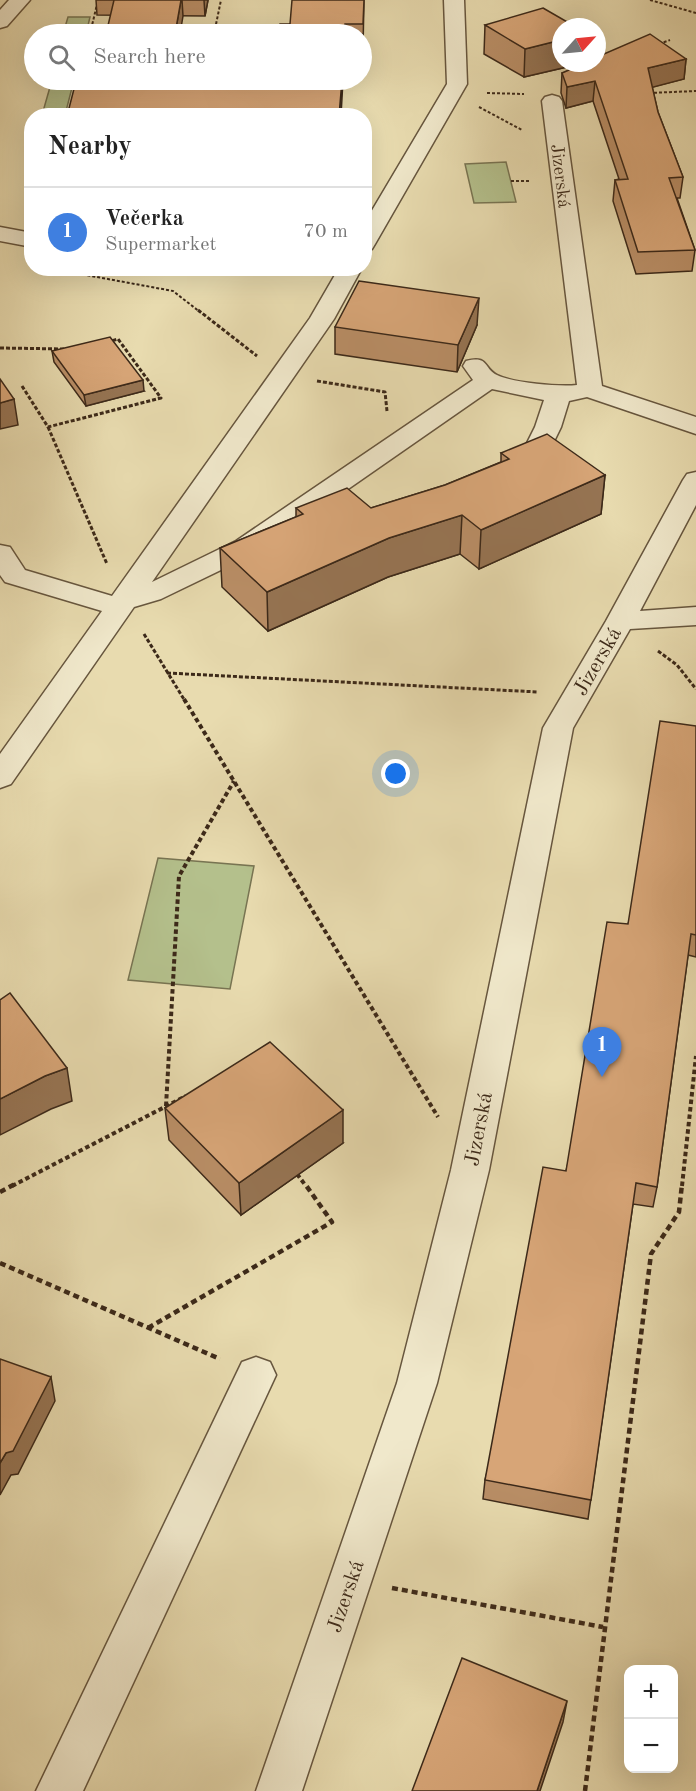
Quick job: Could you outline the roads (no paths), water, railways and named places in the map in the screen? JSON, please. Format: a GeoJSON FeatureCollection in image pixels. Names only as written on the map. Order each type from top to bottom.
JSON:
{"type":"FeatureCollection","features":[{"type":"Feature","properties":{"kind":"street"},"geometry":{"type":"LineString","coordinates":[[0,22],[20,0]]}},
{"type":"Feature","properties":{"kind":"street"},"geometry":{"type":"LineString","coordinates":[[372,230],[457,84],[454,0]]}},
{"type":"Feature","properties":{"kind":"street","name":"Jizerská"},"geometry":{"type":"LineString","coordinates":[[552,101],[590,390]]}},
{"type":"Feature","properties":{"kind":"street"},"geometry":{"type":"LineString","coordinates":[[0,234],[24,238]]}},
{"type":"Feature","properties":{"kind":"street"},"geometry":{"type":"LineString","coordinates":[[0,777],[322,319],[346,276]]}},
{"type":"Feature","properties":{"kind":"street"},"geometry":{"type":"LineString","coordinates":[[0,553],[15,576],[122,604],[152,593],[246,547],[391,447],[482,373],[558,395],[590,390],[696,426]]}},
{"type":"Feature","properties":{"kind":"street"},"geometry":{"type":"LineString","coordinates":[[496,478],[529,466],[548,427],[558,395]]}},
{"type":"Feature","properties":{"kind":"street","name":"Jizerská"},"geometry":{"type":"LineString","coordinates":[[279,1791],[417,1383],[470,1170],[558,728],[620,621],[696,480]]}},
{"type":"Feature","properties":{"kind":"street"},"geometry":{"type":"LineString","coordinates":[[620,621],[696,616]]}},
{"type":"Feature","properties":{"kind":"street"},"geometry":{"type":"LineString","coordinates":[[59,1791],[256,1375]]}},
{"type":"Feature","properties":{"kind":"place","name":"Večerka"},"geometry":{"type":"Point","coordinates":[602,1077]}}]}
